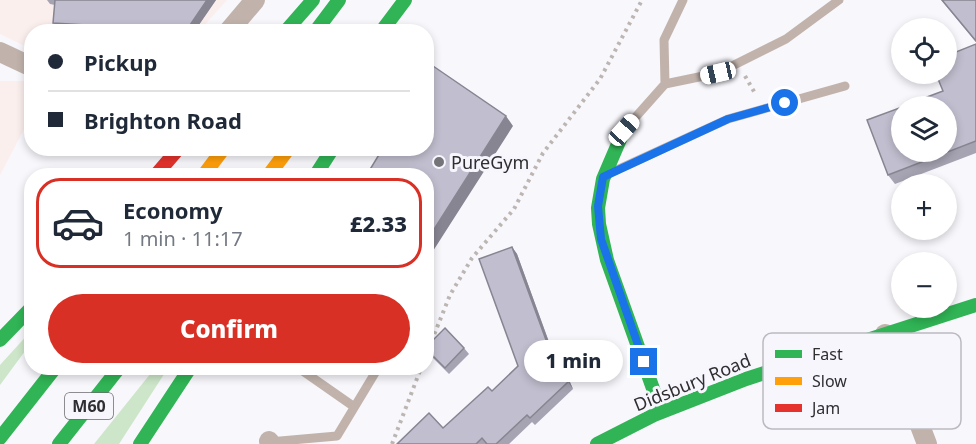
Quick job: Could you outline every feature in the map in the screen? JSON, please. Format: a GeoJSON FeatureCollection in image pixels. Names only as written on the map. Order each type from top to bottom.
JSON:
{"type":"FeatureCollection","features":[{"type":"Feature","properties":{"kind":"main road"},"geometry":{"type":"LineString","coordinates":[[292,24],[313,0]]}},
{"type":"Feature","properties":{"kind":"main road"},"geometry":{"type":"LineString","coordinates":[[321,24],[339,0]]}},
{"type":"Feature","properties":{"kind":"main road"},"geometry":{"type":"LineString","coordinates":[[387,24],[405,0]]}},
{"type":"Feature","properties":{"kind":"main road"},"geometry":{"type":"LineString","coordinates":[[624,130],[608,159],[603,177],[598,206],[601,239],[661,411]]}},
{"type":"Feature","properties":{"kind":"main road"},"geometry":{"type":"LineString","coordinates":[[162,168],[172,156]]}},
{"type":"Feature","properties":{"kind":"main road","name":"Didsbury Road"},"geometry":{"type":"LineString","coordinates":[[888,333],[976,305]]}},
{"type":"Feature","properties":{"kind":"main road"},"geometry":{"type":"LineString","coordinates":[[0,340],[24,315]]}},
{"type":"Feature","properties":{"kind":"main road","name":"Didsbury Road"},"geometry":{"type":"LineString","coordinates":[[597,444],[661,411],[763,373]]}},
{"type":"Feature","properties":{"kind":"main road","name":"M60"},"geometry":{"type":"LineString","coordinates":[[0,438],[50,375]]}},
{"type":"Feature","properties":{"kind":"main road","name":"M60"},"geometry":{"type":"LineString","coordinates":[[59,444],[113,375]]}},
{"type":"Feature","properties":{"kind":"main road"},"geometry":{"type":"LineString","coordinates":[[140,444],[185,375]]}},
{"type":"Feature","properties":{"kind":"street"},"geometry":{"type":"LineString","coordinates":[[235,24],[255,0]]}},
{"type":"Feature","properties":{"kind":"street"},"geometry":{"type":"LineString","coordinates":[[0,52],[24,63]]}},
{"type":"Feature","properties":{"kind":"street"},"geometry":{"type":"LineString","coordinates":[[921,429],[927,444]]}},
{"type":"Feature","properties":{"kind":"lane"},"geometry":{"type":"LineString","coordinates":[[665,84],[664,40],[683,0]]}},
{"type":"Feature","properties":{"kind":"lane"},"geometry":{"type":"LineString","coordinates":[[624,130],[665,84],[718,73],[786,39],[839,0]]}},
{"type":"Feature","properties":{"kind":"lane"},"geometry":{"type":"LineString","coordinates":[[603,177],[728,119],[845,86]]}},
{"type":"Feature","properties":{"kind":"lane"},"geometry":{"type":"LineString","coordinates":[[309,375],[353,406]]}},
{"type":"Feature","properties":{"kind":"lane"},"geometry":{"type":"LineString","coordinates":[[269,443],[337,436],[373,375]]}},
{"type":"Feature","properties":{"kind":"path"},"geometry":{"type":"LineString","coordinates":[[434,335],[450,295],[472,258],[514,209],[543,153],[600,79],[642,0]]}},
{"type":"Feature","properties":{"kind":"path"},"geometry":{"type":"LineString","coordinates":[[738,63],[764,109]]}},
{"type":"Feature","properties":{"kind":"path"},"geometry":{"type":"LineString","coordinates":[[392,444],[418,375]]}},
{"type":"Feature","properties":{"kind":"shaded area"},"geometry":{"type":"Polygon","coordinates":[[[0,0],[227,0],[205,24],[24,24],[24,46],[0,34],[0,0]]]}},
{"type":"Feature","properties":{"kind":"shaded area"},"geometry":{"type":"Polygon","coordinates":[[[0,81],[23,81],[24,129],[0,175],[0,81]]]}},
{"type":"Feature","properties":{"kind":"green space"},"geometry":{"type":"Polygon","coordinates":[[[24,339],[24,352],[0,385],[0,365],[24,339]]]}},
{"type":"Feature","properties":{"kind":"green space"},"geometry":{"type":"Polygon","coordinates":[[[149,375],[163,375],[119,444],[94,444],[149,375]]]}},
{"type":"Feature","properties":{"kind":"building"},"geometry":{"type":"Polygon","coordinates":[[[55,0],[207,0],[191,24],[53,23],[55,0]]]}},
{"type":"Feature","properties":{"kind":"building"},"geometry":{"type":"Polygon","coordinates":[[[942,0],[976,0],[976,41],[957,18],[942,0]]]}},
{"type":"Feature","properties":{"kind":"building"},"geometry":{"type":"Polygon","coordinates":[[[976,44],[976,141],[957,148],[957,96],[930,96],[943,91],[940,84],[957,84],[957,52],[976,44]]]}},
{"type":"Feature","properties":{"kind":"building","name":"PureGym"},"geometry":{"type":"Polygon","coordinates":[[[434,67],[506,116],[434,229],[434,168],[371,168],[378,156],[434,156],[434,67]]]}},
{"type":"Feature","properties":{"kind":"building"},"geometry":{"type":"Polygon","coordinates":[[[891,111],[891,162],[922,162],[888,175],[867,120],[891,111]]]}},
{"type":"Feature","properties":{"kind":"building"},"geometry":{"type":"Polygon","coordinates":[[[512,247],[550,351],[553,348],[568,382],[530,418],[527,415],[496,444],[487,444],[482,438],[476,444],[397,444],[429,413],[443,428],[488,387],[492,391],[518,366],[479,259],[512,247]]]}},
{"type":"Feature","properties":{"kind":"building"},"geometry":{"type":"Polygon","coordinates":[[[445,328],[464,348],[445,368],[434,357],[434,339],[445,328]]]}},
{"type":"Feature","properties":{"kind":"traffic: fast"},"geometry":{"type":"LineString","coordinates":[[292,24],[313,0]]}},
{"type":"Feature","properties":{"kind":"traffic: fast"},"geometry":{"type":"LineString","coordinates":[[321,24],[339,0]]}},
{"type":"Feature","properties":{"kind":"traffic: fast"},"geometry":{"type":"LineString","coordinates":[[387,24],[405,0]]}},
{"type":"Feature","properties":{"kind":"traffic: fast"},"geometry":{"type":"LineString","coordinates":[[624,130],[603,179],[598,208],[599,224],[607,260],[661,411]]}},
{"type":"Feature","properties":{"kind":"traffic: fast"},"geometry":{"type":"LineString","coordinates":[[320,168],[328,156]]}},
{"type":"Feature","properties":{"kind":"traffic: fast"},"geometry":{"type":"LineString","coordinates":[[889,333],[976,305]]}},
{"type":"Feature","properties":{"kind":"traffic: fast"},"geometry":{"type":"LineString","coordinates":[[0,340],[24,315]]}},
{"type":"Feature","properties":{"kind":"traffic: fast"},"geometry":{"type":"LineString","coordinates":[[597,444],[654,415],[763,374]]}},
{"type":"Feature","properties":{"kind":"traffic: fast"},"geometry":{"type":"LineString","coordinates":[[0,438],[50,375]]}},
{"type":"Feature","properties":{"kind":"traffic: fast"},"geometry":{"type":"LineString","coordinates":[[59,444],[113,375]]}},
{"type":"Feature","properties":{"kind":"traffic: fast"},"geometry":{"type":"LineString","coordinates":[[140,444],[185,375]]}},
{"type":"Feature","properties":{"kind":"traffic: slow"},"geometry":{"type":"LineString","coordinates":[[209,168],[218,156]]}},
{"type":"Feature","properties":{"kind":"traffic: slow"},"geometry":{"type":"LineString","coordinates":[[274,168],[283,156]]}},
{"type":"Feature","properties":{"kind":"traffic: jam"},"geometry":{"type":"LineString","coordinates":[[162,168],[172,156]]}},
{"type":"Feature","properties":{"kind":"place","name":"PureGym"},"geometry":{"type":"Point","coordinates":[439,162]}},
{"type":"Feature","properties":{"kind":"route"},"geometry":{"type":"LineString","coordinates":[[644,362],[601,239],[598,206],[603,177],[728,119],[785,103]]}}]}
